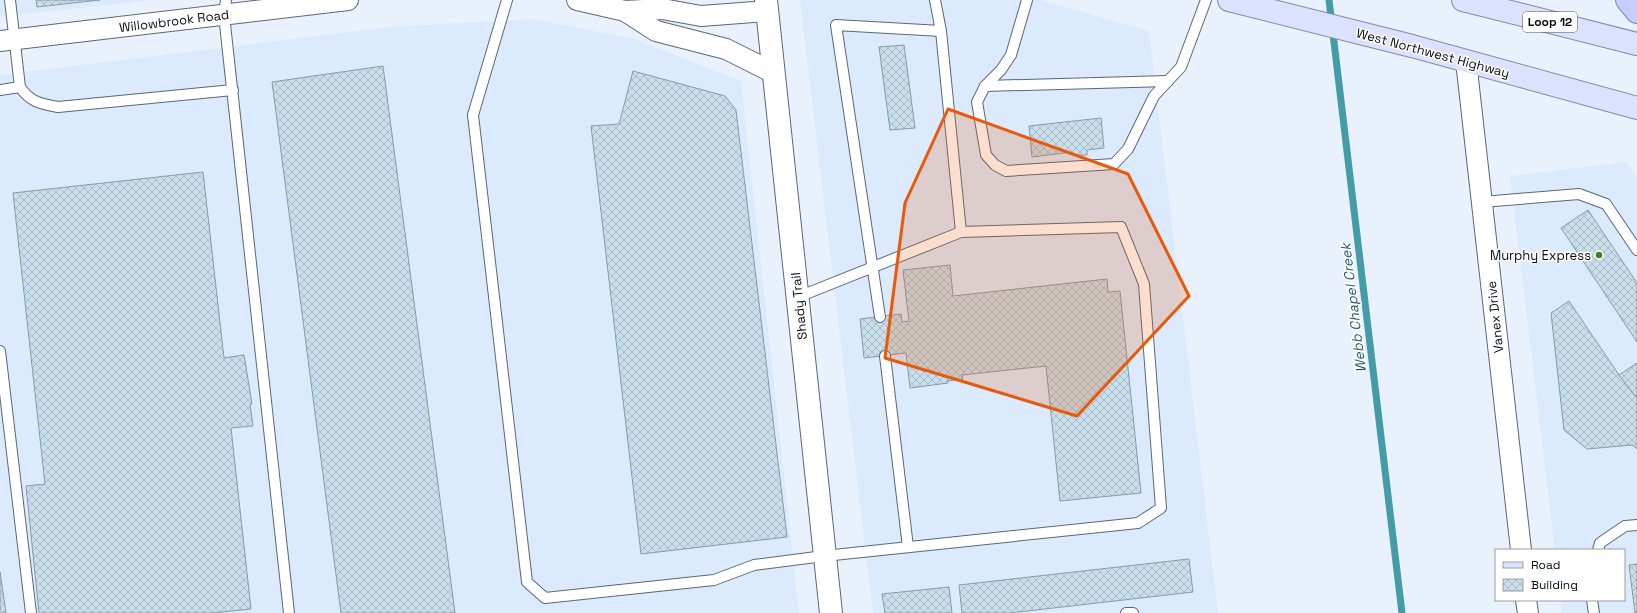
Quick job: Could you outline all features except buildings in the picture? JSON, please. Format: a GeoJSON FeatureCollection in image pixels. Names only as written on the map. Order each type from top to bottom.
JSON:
{"type":"FeatureCollection","features":[{"type":"Feature","properties":{"kind":"highway"},"geometry":{"type":"LineString","coordinates":[[1627,0],[1637,12]]}},
{"type":"Feature","properties":{"kind":"main road","name":"West Northwest Highway"},"geometry":{"type":"LineString","coordinates":[[1229,0],[1412,46],[1637,108]]}},
{"type":"Feature","properties":{"kind":"main road","name":"Loop 12"},"geometry":{"type":"LineString","coordinates":[[1463,0],[1637,44]]}},
{"type":"Feature","properties":{"kind":"street","name":"Willowbrook Road"},"geometry":{"type":"LineString","coordinates":[[7,40],[225,7],[348,0]]}},
{"type":"Feature","properties":{"kind":"street"},"geometry":{"type":"LineString","coordinates":[[577,0],[625,11],[662,9],[701,16],[766,6]]}},
{"type":"Feature","properties":{"kind":"street","name":"Shady Trail"},"geometry":{"type":"LineString","coordinates":[[766,6],[831,613]]}},
{"type":"Feature","properties":{"kind":"street"},"geometry":{"type":"LineString","coordinates":[[625,11],[656,31],[726,49],[774,73]]}},
{"type":"Feature","properties":{"kind":"street","name":"Vanex Drive"},"geometry":{"type":"LineString","coordinates":[[1466,61],[1521,549]]}},
{"type":"Feature","properties":{"kind":"street"},"geometry":{"type":"LineString","coordinates":[[1526,601],[1528,613]]}},
{"type":"Feature","properties":{"kind":"lane"},"geometry":{"type":"LineString","coordinates":[[10,0],[7,40],[20,87],[24,94],[35,103],[58,107],[232,90]]}},
{"type":"Feature","properties":{"kind":"lane"},"geometry":{"type":"LineString","coordinates":[[507,0],[473,115],[527,582],[545,598],[714,580],[754,565],[824,556],[1138,524],[1161,508],[1144,284],[1121,227],[961,232],[798,297]]}},
{"type":"Feature","properties":{"kind":"lane"},"geometry":{"type":"LineString","coordinates":[[935,0],[941,31],[961,232]]}},
{"type":"Feature","properties":{"kind":"lane"},"geometry":{"type":"LineString","coordinates":[[1027,0],[1011,55],[1001,70],[985,86],[977,102],[986,155],[995,165],[1006,171],[1114,164],[1128,148],[1154,96],[1181,67],[1206,0]]}},
{"type":"Feature","properties":{"kind":"lane"},"geometry":{"type":"LineString","coordinates":[[225,7],[232,90],[289,613]]}},
{"type":"Feature","properties":{"kind":"lane"},"geometry":{"type":"LineString","coordinates":[[880,317],[836,25],[941,31]]}},
{"type":"Feature","properties":{"kind":"lane"},"geometry":{"type":"LineString","coordinates":[[985,86],[1168,81]]}},
{"type":"Feature","properties":{"kind":"lane"},"geometry":{"type":"LineString","coordinates":[[0,90],[20,87]]}},
{"type":"Feature","properties":{"kind":"lane"},"geometry":{"type":"LineString","coordinates":[[1482,202],[1579,194],[1606,204],[1637,250]]}},
{"type":"Feature","properties":{"kind":"lane"},"geometry":{"type":"LineString","coordinates":[[0,351],[31,613]]}},
{"type":"Feature","properties":{"kind":"lane"},"geometry":{"type":"LineString","coordinates":[[885,356],[908,547]]}},
{"type":"Feature","properties":{"kind":"lane"},"geometry":{"type":"LineString","coordinates":[[1598,549],[1600,543],[1625,526],[1637,525]]}},
{"type":"Feature","properties":{"kind":"lane"},"geometry":{"type":"LineString","coordinates":[[1592,601],[1594,613]]}},
{"type":"Feature","properties":{"kind":"lane"},"geometry":{"type":"LineString","coordinates":[[1126,613],[1133,613]]}},
{"type":"Feature","properties":{"kind":"highlighted area"},"geometry":{"type":"Polygon","coordinates":[[[948,109],[1128,174],[1189,296],[1077,416],[885,358],[905,203],[948,109]]]}},
{"type":"Feature","properties":{"kind":"shaded area"},"geometry":{"type":"Polygon","coordinates":[[[0,0],[152,0],[0,17],[0,0]]]}},
{"type":"Feature","properties":{"kind":"shaded area"},"geometry":{"type":"Polygon","coordinates":[[[800,0],[1040,0],[1149,31],[1218,613],[873,613],[800,0]]]}},
{"type":"Feature","properties":{"kind":"shaded area"},"geometry":{"type":"Polygon","coordinates":[[[532,19],[631,38],[741,81],[799,613],[0,613],[0,75],[389,27],[532,19]]]}},
{"type":"Feature","properties":{"kind":"shaded area"},"geometry":{"type":"Polygon","coordinates":[[[1626,162],[1637,178],[1637,613],[1562,613],[1561,601],[1625,601],[1625,549],[1555,549],[1510,176],[1626,162]]]}},
{"type":"Feature","properties":{"kind":"waterway","name":"Webb Chapel Creek"},"geometry":{"type":"LineString","coordinates":[[1329,0],[1402,613]]}},
{"type":"Feature","properties":{"kind":"place","name":"Murphy Express"},"geometry":{"type":"Point","coordinates":[1599,255]}}]}
